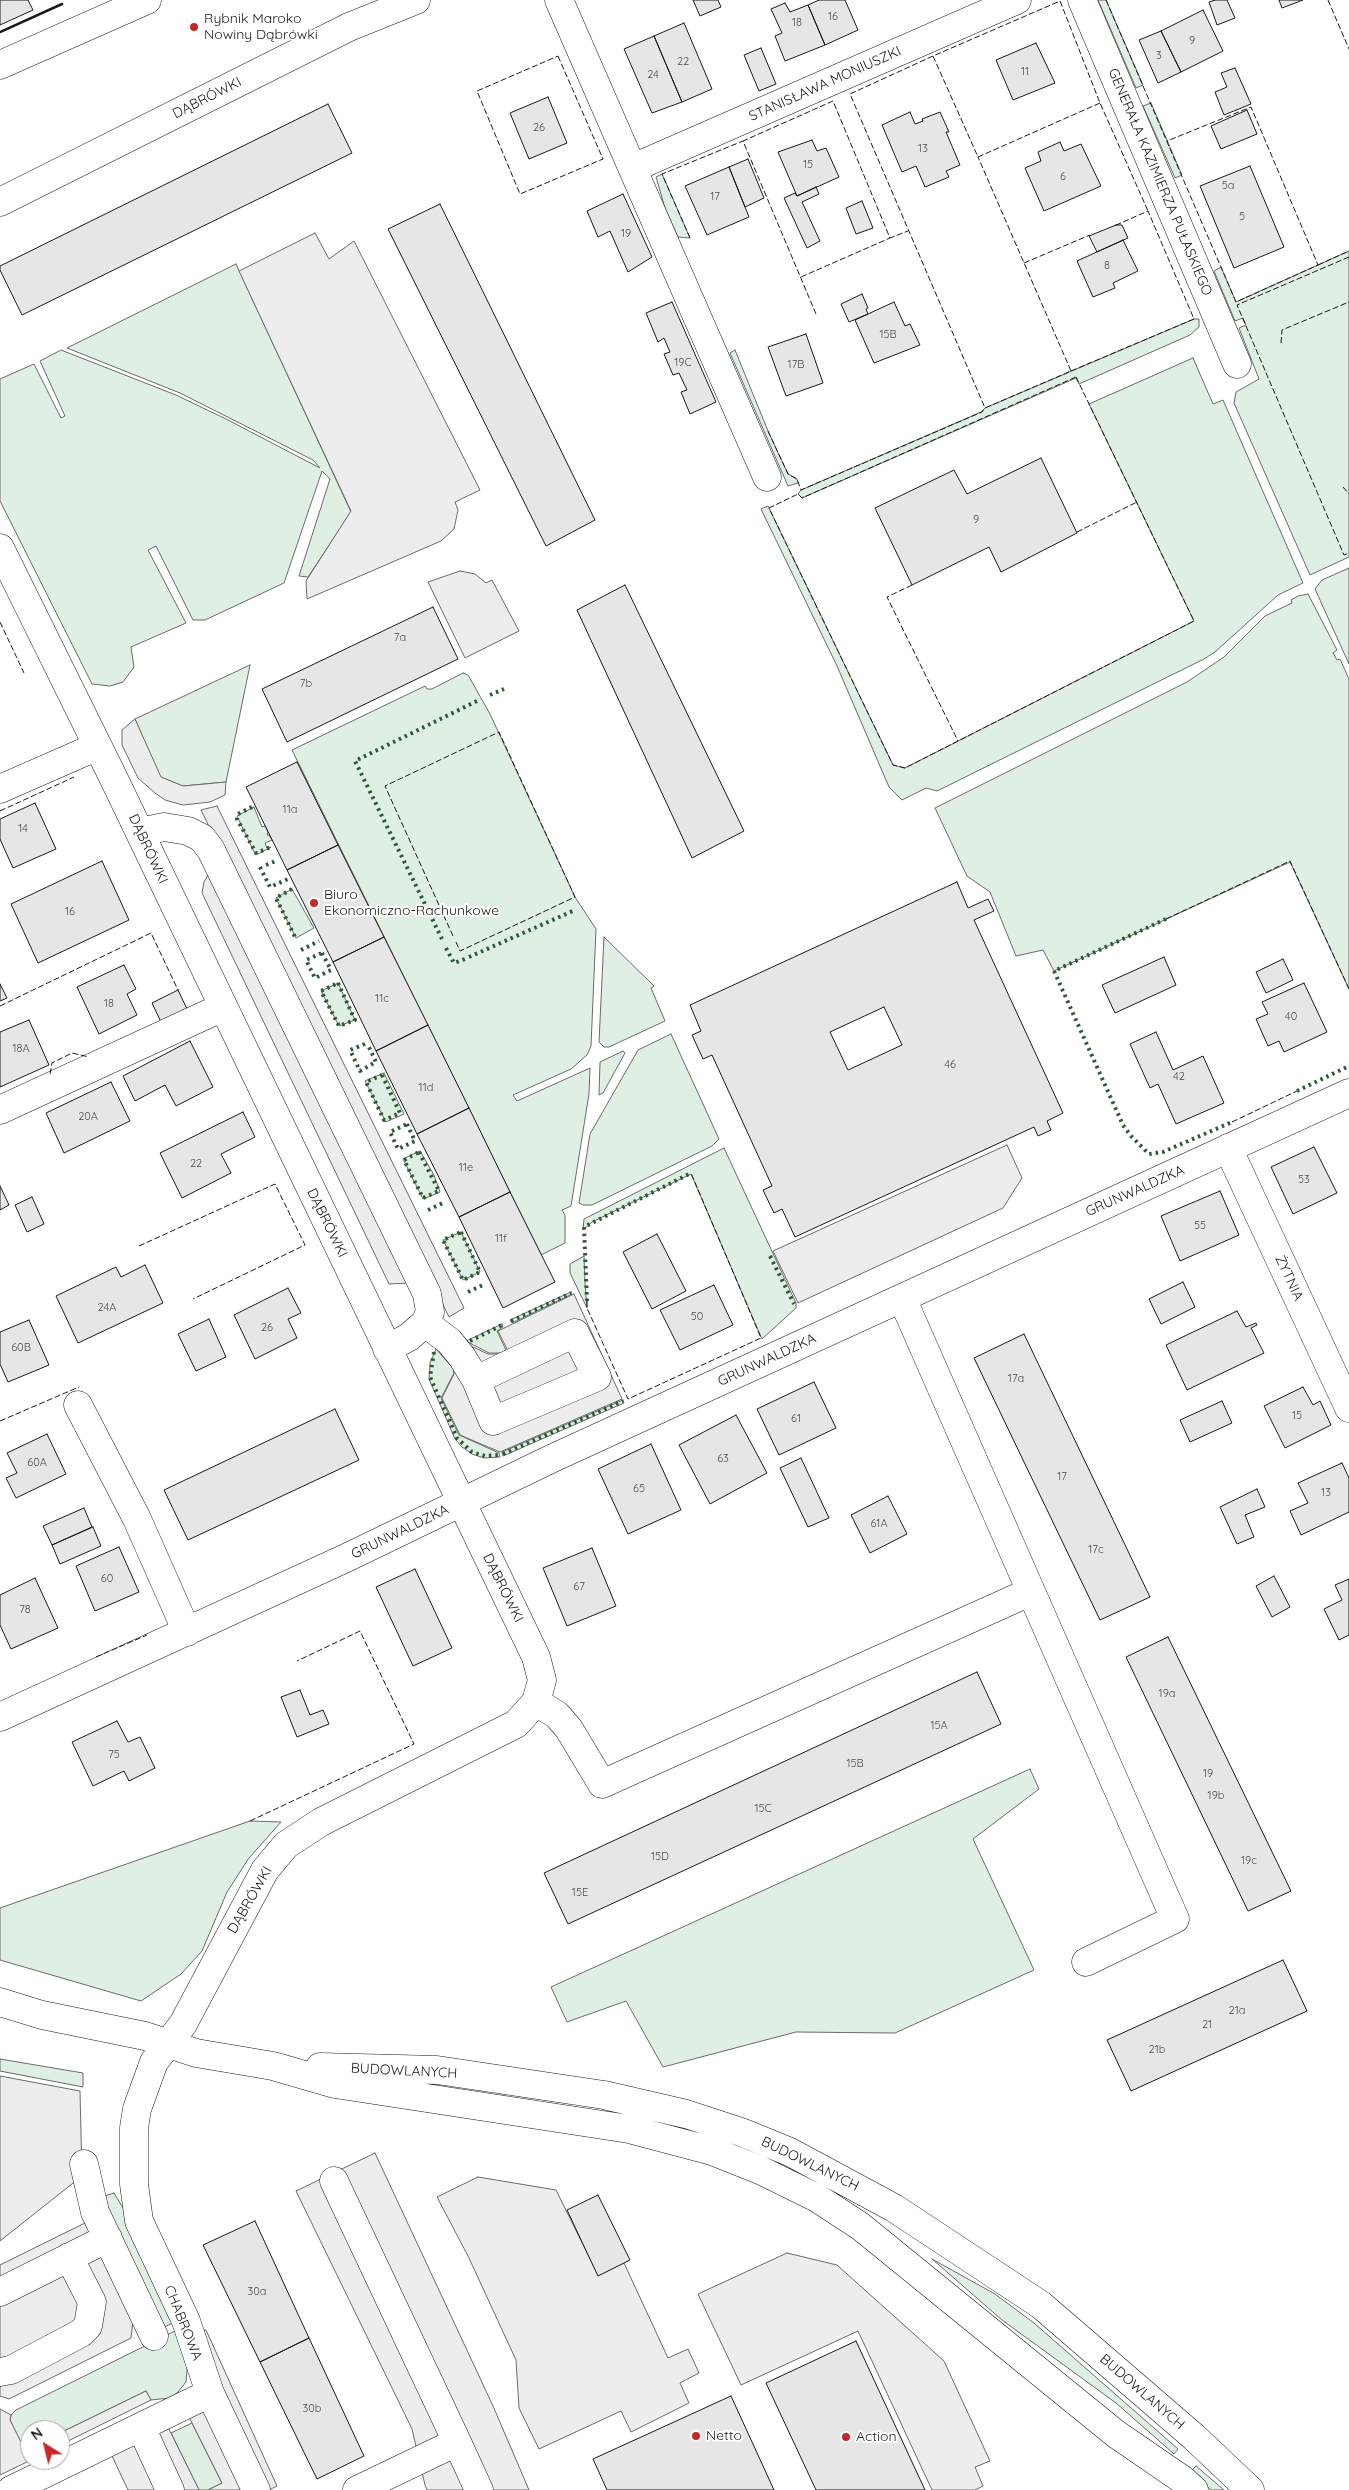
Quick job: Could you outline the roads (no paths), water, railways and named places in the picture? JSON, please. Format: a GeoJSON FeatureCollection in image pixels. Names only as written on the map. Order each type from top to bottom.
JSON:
{"type":"FeatureCollection","features":[{"type":"Feature","properties":{"kind":"street"},"geometry":{"type":"LineString","coordinates":[[0,65],[147,0]]}},
{"type":"Feature","properties":{"kind":"street","name":"DĄBRÓWKI"},"geometry":{"type":"LineString","coordinates":[[0,202],[335,34],[416,0]]}},
{"type":"Feature","properties":{"kind":"street"},"geometry":{"type":"LineString","coordinates":[[560,0],[767,477]]}},
{"type":"Feature","properties":{"kind":"street","name":"STANISŁAWA MONIUSZKI"},"geometry":{"type":"LineString","coordinates":[[633,168],[1017,0]]}},
{"type":"Feature","properties":{"kind":"street","name":"GENERAŁA KAZIMIERZA PUŁASKIEGO"},"geometry":{"type":"LineString","coordinates":[[1082,0],[1238,364]]}},
{"type":"Feature","properties":{"kind":"street","name":"DĄBRÓWKI"},"geometry":{"type":"LineString","coordinates":[[0,548],[140,832],[536,1657],[542,1680],[536,1702],[524,1717],[509,1728],[321,1822],[286,1845],[257,1883],[187,2017],[168,2044]]}},
{"type":"Feature","properties":{"kind":"street"},"geometry":{"type":"LineString","coordinates":[[0,789],[98,746]]}},
{"type":"Feature","properties":{"kind":"street"},"geometry":{"type":"LineString","coordinates":[[140,832],[164,827],[188,831],[202,838],[211,850],[427,1294],[430,1312],[425,1323],[409,1337],[387,1349]]}},
{"type":"Feature","properties":{"kind":"street"},"geometry":{"type":"LineString","coordinates":[[0,1110],[223,1007]]}},
{"type":"Feature","properties":{"kind":"street","name":"GRUNWALDZKA"},"geometry":{"type":"LineString","coordinates":[[0,1717],[346,1558],[461,1501],[1349,1093]]}},
{"type":"Feature","properties":{"kind":"street","name":"ŻYTNIA"},"geometry":{"type":"LineString","coordinates":[[1228,1148],[1349,1408]]}},
{"type":"Feature","properties":{"kind":"street"},"geometry":{"type":"LineString","coordinates":[[902,1298],[1175,1919],[1086,1962]]}},
{"type":"Feature","properties":{"kind":"street"},"geometry":{"type":"LineString","coordinates":[[425,1323],[448,1341],[462,1357],[476,1380]]}},
{"type":"Feature","properties":{"kind":"street"},"geometry":{"type":"LineString","coordinates":[[78,1405],[137,1519],[187,1632]]}},
{"type":"Feature","properties":{"kind":"street"},"geometry":{"type":"LineString","coordinates":[[536,1702],[550,1710],[569,1728],[602,1784],[1030,1592]]}},
{"type":"Feature","properties":{"kind":"street","name":"BUDOWLANYCH"},"geometry":{"type":"LineString","coordinates":[[0,2002],[42,2015],[136,2034],[196,2053],[273,2066],[335,2084],[628,2129],[712,2151],[760,2170],[817,2198],[860,2226],[1116,2434],[1183,2480],[1194,2490]]}},
{"type":"Feature","properties":{"kind":"street","name":"BUDOWLANYCH"},"geometry":{"type":"LineString","coordinates":[[0,2012],[42,2015]]}},
{"type":"Feature","properties":{"kind":"street","name":"CHABROWA"},"geometry":{"type":"LineString","coordinates":[[168,2044],[154,2062],[136,2115],[134,2137],[136,2204],[144,2234],[186,2322],[210,2393],[256,2490]]}},
{"type":"Feature","properties":{"kind":"street","name":"BUDOWLANYCH"},"geometry":{"type":"LineString","coordinates":[[273,2066],[437,2070],[604,2095],[686,2114],[741,2132],[790,2152],[894,2208],[1041,2305],[1244,2484],[1265,2490]]}},
{"type":"Feature","properties":{"kind":"street"},"geometry":{"type":"LineString","coordinates":[[84,2164],[95,2212],[154,2336]]}},
{"type":"Feature","properties":{"kind":"street"},"geometry":{"type":"LineString","coordinates":[[334,2181],[479,2490]]}},
{"type":"Feature","properties":{"kind":"street"},"geometry":{"type":"LineString","coordinates":[[0,2292],[108,2238]]}},
{"type":"Feature","properties":{"kind":"street"},"geometry":{"type":"LineString","coordinates":[[0,2372],[11,2370],[82,2333],[88,2326],[92,2302],[69,2257]]}},
{"type":"Feature","properties":{"kind":"street"},"geometry":{"type":"LineString","coordinates":[[11,2490],[210,2393]]}},
{"type":"Feature","properties":{"kind":"street"},"geometry":{"type":"LineString","coordinates":[[141,2427],[170,2490]]}},
{"type":"Feature","properties":{"kind":"street"},"geometry":{"type":"LineString","coordinates":[[1116,2434],[1164,2490]]}},
{"type":"Feature","properties":{"kind":"street"},"geometry":{"type":"LineString","coordinates":[[357,2490],[458,2442]]}},
{"type":"Feature","properties":{"kind":"place","name":"Rybnik Maroko Nowiny Dąbrówki"},"geometry":{"type":"Point","coordinates":[194,27]}},
{"type":"Feature","properties":{"kind":"place","name":"Biuro Ekonomiczno-Rachunkowe"},"geometry":{"type":"Point","coordinates":[314,903]}},
{"type":"Feature","properties":{"kind":"place","name":"Netto"},"geometry":{"type":"Point","coordinates":[696,2436]}},
{"type":"Feature","properties":{"kind":"place","name":"Action"},"geometry":{"type":"Point","coordinates":[846,2437]}}]}
